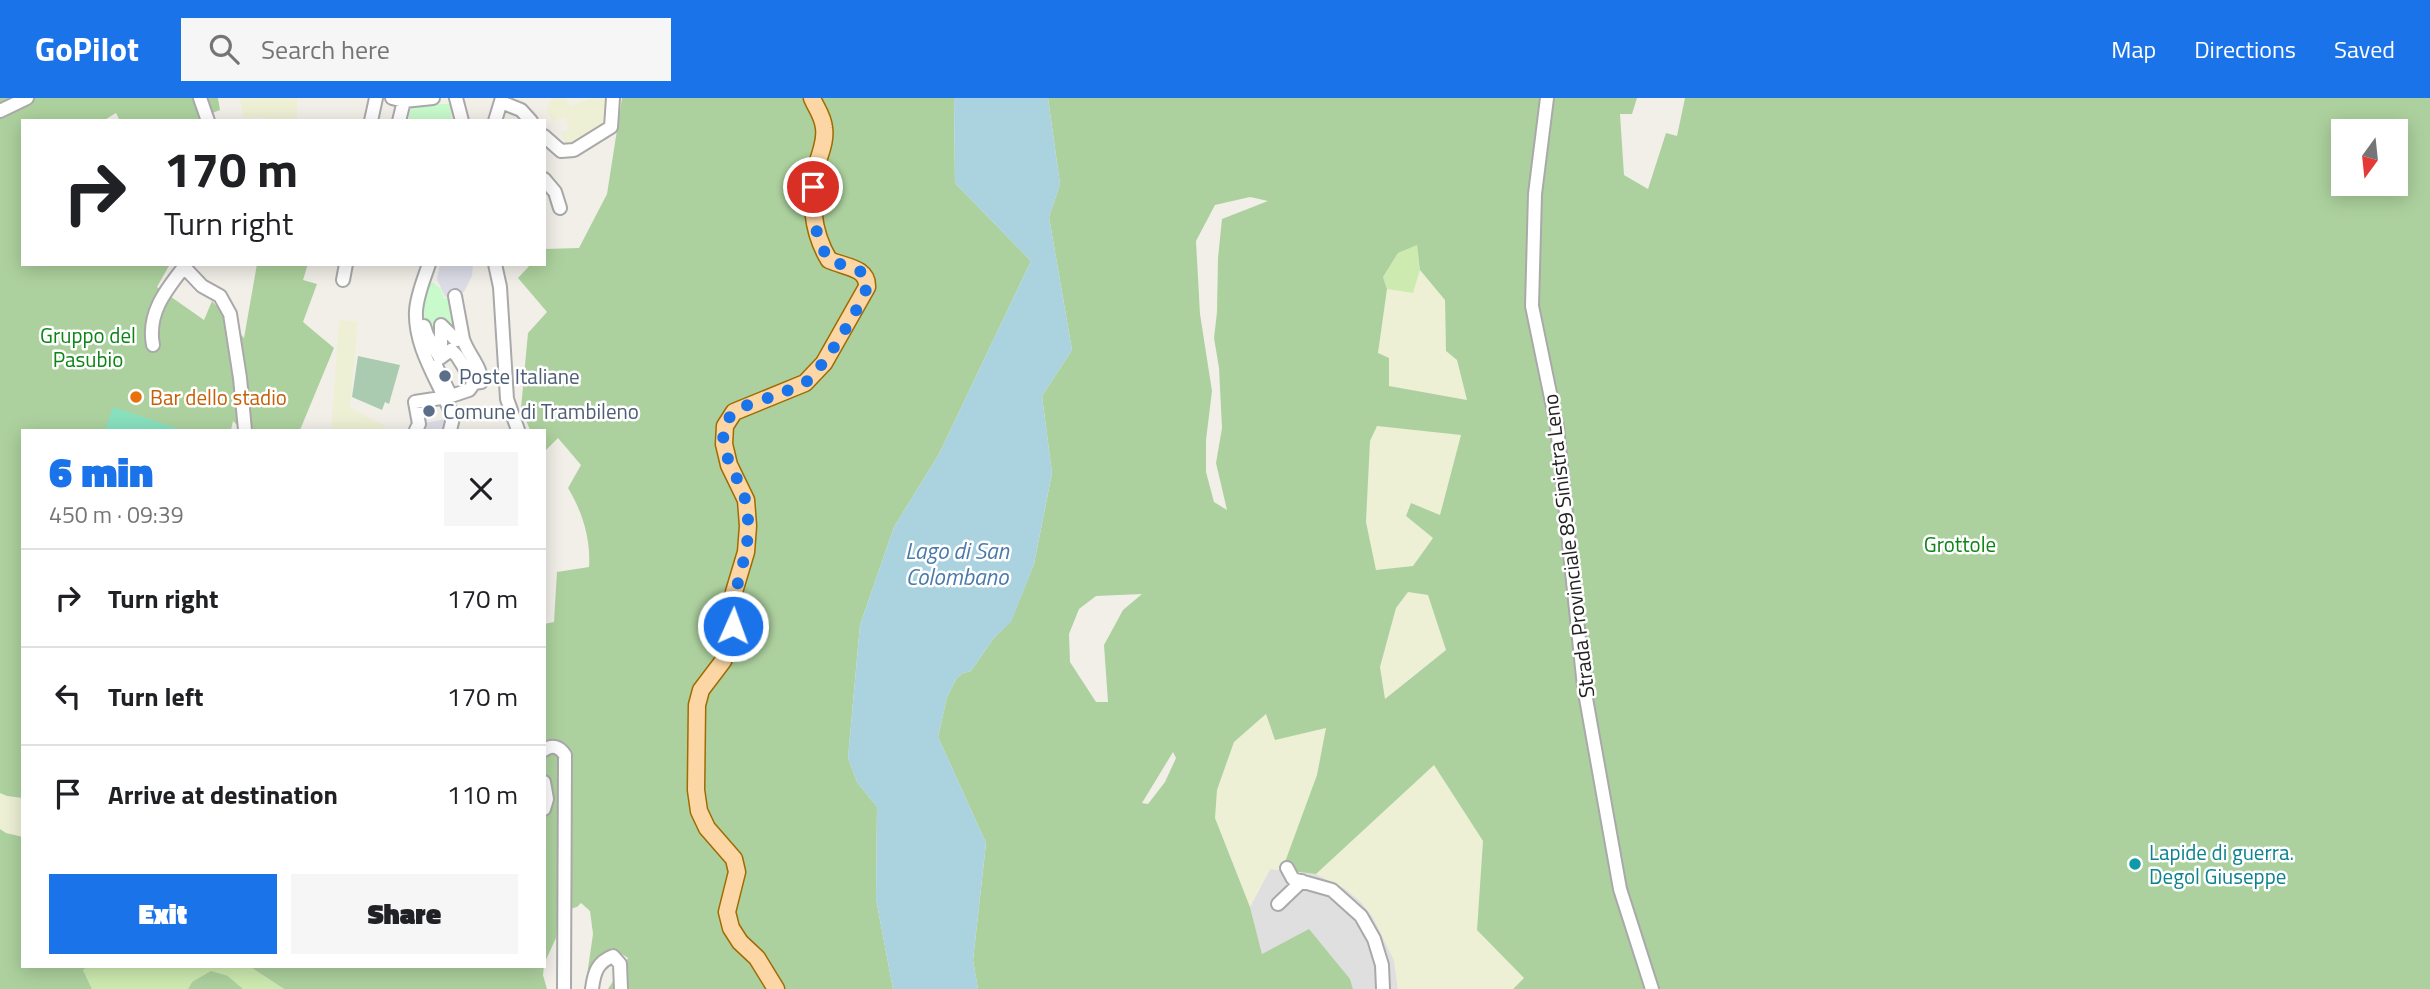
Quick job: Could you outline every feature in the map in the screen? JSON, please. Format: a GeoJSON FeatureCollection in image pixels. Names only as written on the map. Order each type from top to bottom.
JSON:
{"type":"FeatureCollection","features":[{"type":"Feature","properties":{"kind":"main road"},"geometry":{"type":"LineString","coordinates":[[776,989],[757,958],[740,942],[731,928],[727,912],[737,872],[734,859],[707,828],[699,811],[696,790],[697,705],[701,690],[723,661],[731,643],[734,592],[746,552],[746,500],[729,466],[724,444],[725,426],[733,412],[805,383],[824,363],[867,287],[860,271],[829,260],[818,243],[813,219],[813,187],[824,141],[824,125],[811,98]]}},
{"type":"Feature","properties":{"kind":"street"},"geometry":{"type":"LineString","coordinates":[[0,111],[27,98]]}},
{"type":"Feature","properties":{"kind":"street"},"geometry":{"type":"LineString","coordinates":[[200,98],[207,119]]}},
{"type":"Feature","properties":{"kind":"street"},"geometry":{"type":"LineString","coordinates":[[371,119],[376,98]]}},
{"type":"Feature","properties":{"kind":"street"},"geometry":{"type":"LineString","coordinates":[[399,119],[398,99],[433,98]]}},
{"type":"Feature","properties":{"kind":"street"},"geometry":{"type":"LineString","coordinates":[[456,98],[461,119]]}},
{"type":"Feature","properties":{"kind":"street"},"geometry":{"type":"LineString","coordinates":[[546,138],[561,151],[574,150],[611,127],[613,98]]}},
{"type":"Feature","properties":{"kind":"street","name":"Strada Provinciale 89 Sinistra Leno"},"geometry":{"type":"LineString","coordinates":[[1547,98],[1535,194],[1532,306],[1557,427],[1584,687],[1620,889],[1653,989]]}},
{"type":"Feature","properties":{"kind":"street"},"geometry":{"type":"LineString","coordinates":[[496,119],[502,100],[521,110],[529,119]]}},
{"type":"Feature","properties":{"kind":"street"},"geometry":{"type":"LineString","coordinates":[[546,181],[555,192],[560,208]]}},
{"type":"Feature","properties":{"kind":"street"},"geometry":{"type":"LineString","coordinates":[[153,345],[152,318],[158,304],[185,266],[202,286],[220,296],[230,314],[245,429]]}},
{"type":"Feature","properties":{"kind":"street"},"geometry":{"type":"LineString","coordinates":[[343,280],[346,266]]}},
{"type":"Feature","properties":{"kind":"street"},"geometry":{"type":"LineString","coordinates":[[428,266],[416,310],[419,337],[454,426]]}},
{"type":"Feature","properties":{"kind":"street"},"geometry":{"type":"LineString","coordinates":[[495,266],[500,287],[507,399],[518,429]]}},
{"type":"Feature","properties":{"kind":"street"},"geometry":{"type":"LineString","coordinates":[[436,366],[451,396],[469,390],[474,383],[481,382],[483,377],[467,353],[455,296]]}},
{"type":"Feature","properties":{"kind":"street"},"geometry":{"type":"LineString","coordinates":[[416,310],[421,312],[427,335],[440,358],[451,350],[474,383]]}},
{"type":"Feature","properties":{"kind":"street"},"geometry":{"type":"LineString","coordinates":[[443,354],[441,325],[456,340],[463,339]]}},
{"type":"Feature","properties":{"kind":"street"},"geometry":{"type":"LineString","coordinates":[[416,429],[419,424],[415,402],[441,398]]}},
{"type":"Feature","properties":{"kind":"street"},"geometry":{"type":"LineString","coordinates":[[546,749],[555,747],[562,749],[565,755],[564,989]]}},
{"type":"Feature","properties":{"kind":"street"},"geometry":{"type":"LineString","coordinates":[[1287,868],[1293,879],[1332,890],[1361,916],[1374,939],[1382,965],[1383,989]]}},
{"type":"Feature","properties":{"kind":"street"},"geometry":{"type":"LineString","coordinates":[[1279,904],[1302,881]]}},
{"type":"Feature","properties":{"kind":"street"},"geometry":{"type":"LineString","coordinates":[[592,989],[595,969],[605,959],[613,956],[620,964],[621,989]]}},
{"type":"Feature","properties":{"kind":"shaded area"},"geometry":{"type":"Polygon","coordinates":[[[440,266],[473,266],[472,276],[464,292],[445,297],[437,279],[440,266]]]}},
{"type":"Feature","properties":{"kind":"shaded area"},"geometry":{"type":"Polygon","coordinates":[[[446,419],[445,429],[414,429],[419,424],[446,419]]]}},
{"type":"Feature","properties":{"kind":"shaded area"},"geometry":{"type":"Polygon","coordinates":[[[1270,869],[1316,874],[1344,888],[1360,901],[1373,917],[1394,960],[1398,989],[1353,989],[1350,979],[1262,954],[1250,907],[1270,869]]]}},
{"type":"Feature","properties":{"kind":"green space","name":"Gruppo del Pasubio"},"geometry":{"type":"Polygon","coordinates":[[[0,98],[218,98],[220,110],[199,119],[119,119],[116,113],[106,119],[21,119],[21,266],[169,266],[157,287],[204,320],[212,301],[244,338],[257,266],[307,266],[303,280],[317,284],[303,322],[334,348],[300,429],[241,429],[233,421],[231,429],[21,429],[21,798],[0,793],[0,98]]]}},
{"type":"Feature","properties":{"kind":"green space"},"geometry":{"type":"Polygon","coordinates":[[[240,98],[297,98],[297,119],[243,118],[240,98]]]}},
{"type":"Feature","properties":{"kind":"green space"},"geometry":{"type":"Polygon","coordinates":[[[553,98],[566,98],[570,106],[590,98],[607,98],[608,122],[581,139],[566,144],[561,133],[569,129],[565,118],[552,121],[546,109],[553,98]]]}},
{"type":"Feature","properties":{"kind":"green space"},"geometry":{"type":"Polygon","coordinates":[[[622,98],[954,98],[955,183],[1031,261],[939,454],[894,527],[860,625],[848,758],[857,782],[877,807],[876,899],[893,989],[608,989],[628,958],[612,948],[596,959],[589,989],[585,989],[593,934],[590,911],[581,903],[577,907],[558,912],[556,938],[546,960],[546,624],[554,622],[557,572],[589,567],[589,546],[577,506],[568,488],[581,465],[558,438],[546,450],[546,429],[530,429],[521,408],[528,333],[547,312],[518,278],[529,266],[546,266],[546,249],[579,248],[607,194],[622,98]]]}},
{"type":"Feature","properties":{"kind":"green space","name":"Grottole"},"geometry":{"type":"Polygon","coordinates":[[[1048,98],[1637,98],[1632,114],[1620,114],[1624,175],[1648,189],[1666,133],[1677,136],[1685,98],[2430,98],[2430,989],[1513,989],[1524,978],[1477,930],[1483,841],[1434,765],[1316,874],[1282,870],[1317,775],[1326,728],[1275,740],[1266,714],[1234,742],[1217,790],[1215,818],[1250,907],[1262,954],[1309,929],[1350,979],[1353,989],[978,989],[973,960],[986,843],[938,737],[947,697],[956,679],[971,671],[993,639],[1011,621],[1034,564],[1052,473],[1042,396],[1072,350],[1049,217],[1060,184],[1048,98]],[[1250,197],[1215,205],[1196,241],[1200,314],[1212,391],[1206,440],[1206,472],[1214,502],[1227,510],[1216,463],[1222,428],[1219,368],[1214,338],[1222,219],[1268,201],[1250,197]],[[1417,245],[1398,253],[1383,277],[1387,289],[1378,353],[1389,358],[1389,386],[1467,400],[1457,360],[1446,351],[1445,300],[1420,270],[1417,245]],[[1377,426],[1370,441],[1366,522],[1376,570],[1413,566],[1433,538],[1406,516],[1411,503],[1440,515],[1461,435],[1377,426]],[[1408,592],[1396,608],[1380,667],[1385,699],[1446,650],[1428,595],[1408,592]],[[1142,594],[1096,596],[1079,609],[1069,634],[1070,662],[1096,702],[1108,702],[1104,645],[1123,610],[1142,594]],[[1173,752],[1142,803],[1148,804],[1165,782],[1176,758],[1173,752]]]}},
{"type":"Feature","properties":{"kind":"green space"},"geometry":{"type":"Polygon","coordinates":[[[450,104],[452,119],[408,119],[411,108],[450,104]]]}},
{"type":"Feature","properties":{"kind":"green space"},"geometry":{"type":"Polygon","coordinates":[[[1417,244],[1420,270],[1413,293],[1387,289],[1383,277],[1398,253],[1417,244]]]}},
{"type":"Feature","properties":{"kind":"green space"},"geometry":{"type":"Polygon","coordinates":[[[1420,270],[1445,300],[1446,351],[1457,360],[1467,400],[1389,386],[1388,358],[1378,354],[1387,289],[1413,293],[1420,270]]]}},
{"type":"Feature","properties":{"kind":"green space"},"geometry":{"type":"Polygon","coordinates":[[[428,279],[441,289],[444,298],[453,298],[459,337],[443,323],[439,353],[428,334],[423,318],[423,300],[428,279]]]}},
{"type":"Feature","properties":{"kind":"green space"},"geometry":{"type":"Polygon","coordinates":[[[339,320],[358,322],[350,407],[385,426],[384,429],[331,429],[339,320]]]}},
{"type":"Feature","properties":{"kind":"green space"},"geometry":{"type":"Polygon","coordinates":[[[358,356],[400,365],[389,404],[385,402],[382,410],[352,397],[358,356]]]}},
{"type":"Feature","properties":{"kind":"green space"},"geometry":{"type":"Polygon","coordinates":[[[113,407],[180,429],[105,429],[113,407]]]}},
{"type":"Feature","properties":{"kind":"green space"},"geometry":{"type":"Polygon","coordinates":[[[1377,425],[1461,435],[1440,515],[1411,503],[1406,515],[1433,538],[1413,566],[1376,570],[1366,522],[1370,441],[1377,425]]]}},
{"type":"Feature","properties":{"kind":"green space"},"geometry":{"type":"Polygon","coordinates":[[[1408,592],[1428,595],[1446,650],[1385,700],[1380,667],[1396,608],[1408,592]]]}},
{"type":"Feature","properties":{"kind":"green space"},"geometry":{"type":"Polygon","coordinates":[[[1267,714],[1327,727],[1317,775],[1282,870],[1270,869],[1250,907],[1215,818],[1217,790],[1234,742],[1267,714]]]}},
{"type":"Feature","properties":{"kind":"green space"},"geometry":{"type":"Polygon","coordinates":[[[1434,764],[1483,841],[1478,930],[1524,978],[1513,989],[1398,989],[1394,960],[1373,917],[1360,901],[1344,888],[1316,874],[1434,764]]]}},
{"type":"Feature","properties":{"kind":"green space"},"geometry":{"type":"Polygon","coordinates":[[[0,793],[21,798],[21,837],[0,829],[0,793]]]}},
{"type":"Feature","properties":{"kind":"green space"},"geometry":{"type":"Polygon","coordinates":[[[0,829],[21,837],[21,968],[86,968],[83,970],[92,989],[0,989],[0,829]]]}},
{"type":"Feature","properties":{"kind":"green space"},"geometry":{"type":"Polygon","coordinates":[[[252,968],[284,989],[243,989],[228,976],[192,982],[188,989],[92,989],[83,970],[252,968]]]}},
{"type":"Feature","properties":{"kind":"green space"},"geometry":{"type":"Polygon","coordinates":[[[252,968],[544,968],[547,989],[284,989],[252,968]]]}},
{"type":"Feature","properties":{"kind":"green space"},"geometry":{"type":"Polygon","coordinates":[[[211,971],[228,976],[243,989],[188,989],[192,982],[211,971]]]}},
{"type":"Feature","properties":{"kind":"water","name":"Lago di San Colombano"},"geometry":{"type":"Polygon","coordinates":[[[954,98],[1048,98],[1060,184],[1049,217],[1072,350],[1042,396],[1052,473],[1034,564],[1011,622],[993,639],[971,671],[956,679],[947,697],[938,737],[986,843],[973,960],[978,989],[893,989],[876,899],[877,807],[857,782],[848,758],[860,625],[894,527],[939,454],[1031,261],[955,183],[954,98]]]}},
{"type":"Feature","properties":{"kind":"place","name":"Poste Italiane"},"geometry":{"type":"Point","coordinates":[445,376]}},
{"type":"Feature","properties":{"kind":"place","name":"Bar dello stadio"},"geometry":{"type":"Point","coordinates":[136,397]}},
{"type":"Feature","properties":{"kind":"place","name":"Comune di Trambileno"},"geometry":{"type":"Point","coordinates":[429,411]}},
{"type":"Feature","properties":{"kind":"place","name":"Lapide di guerra. Degol Giuseppe"},"geometry":{"type":"Point","coordinates":[2135,864]}},
{"type":"Feature","properties":{"kind":"route"},"geometry":{"type":"LineString","coordinates":[[733,626],[734,592],[746,552],[748,526],[746,500],[729,466],[724,444],[725,426],[733,412],[805,383],[824,363],[867,287],[865,276],[860,271],[829,260],[818,243],[813,219],[813,187]]}}]}
